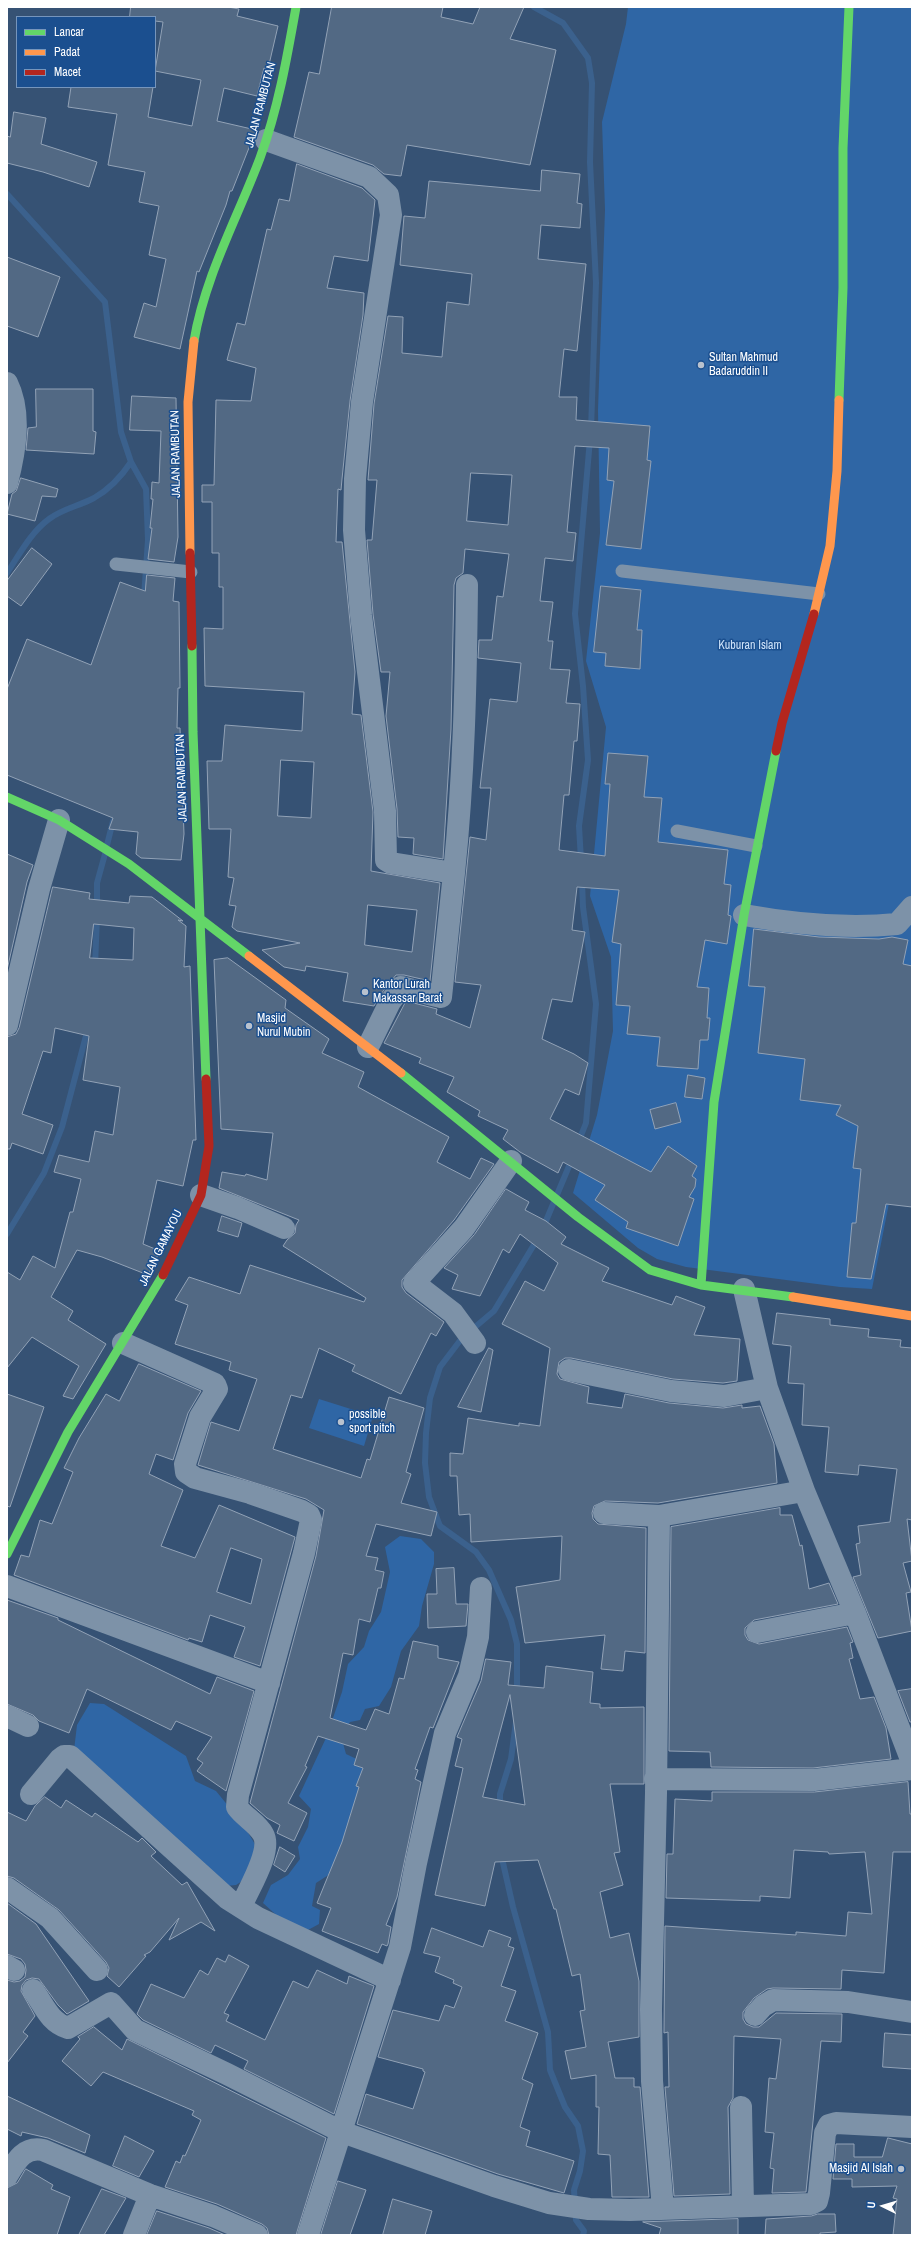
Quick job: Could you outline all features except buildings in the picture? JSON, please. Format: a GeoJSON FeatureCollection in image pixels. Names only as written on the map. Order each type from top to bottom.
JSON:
{"type":"FeatureCollection","features":[{"type":"Feature","properties":{"kind":"street","name":"JALAN RAMBUTAN"},"geometry":{"type":"LineString","coordinates":[[201,918],[193,732],[188,402],[191,362],[208,285],[266,140],[278,98],[296,7]]}},
{"type":"Feature","properties":{"kind":"street"},"geometry":{"type":"LineString","coordinates":[[701,1285],[706,1188],[714,1102],[756,846],[782,723],[819,594],[830,546],[837,471],[843,288],[843,148],[849,7]]}},
{"type":"Feature","properties":{"kind":"street"},"geometry":{"type":"LineString","coordinates":[[266,140],[369,177],[388,195],[392,215],[362,402],[355,479],[354,530],[361,615],[386,811],[386,860],[391,863],[454,873]]}},
{"type":"Feature","properties":{"kind":"street"},"geometry":{"type":"LineString","coordinates":[[7,384],[13,394],[16,414],[7,483]]}},
{"type":"Feature","properties":{"kind":"street"},"geometry":{"type":"LineString","coordinates":[[368,1047],[390,1002],[401,988],[441,997],[461,812],[465,735],[467,584]]}},
{"type":"Feature","properties":{"kind":"street"},"geometry":{"type":"LineString","coordinates":[[7,797],[59,820],[80,835],[130,864],[368,1047],[511,1161],[578,1217],[650,1270],[679,1280],[701,1285],[744,1289],[912,1316]]}},
{"type":"Feature","properties":{"kind":"street"},"geometry":{"type":"LineString","coordinates":[[7,1025],[39,889],[59,820]]}},
{"type":"Feature","properties":{"kind":"street"},"geometry":{"type":"LineString","coordinates":[[744,916],[804,924],[867,927],[904,925],[912,907]]}},
{"type":"Feature","properties":{"kind":"street","name":"JALAN GAMAYOU"},"geometry":{"type":"LineString","coordinates":[[7,1554],[12,1529],[68,1432],[165,1271],[201,1195],[209,1146],[201,918]]}},
{"type":"Feature","properties":{"kind":"street"},"geometry":{"type":"LineString","coordinates":[[474,1343],[453,1312],[414,1283],[464,1228],[511,1161]]}},
{"type":"Feature","properties":{"kind":"street"},"geometry":{"type":"LineString","coordinates":[[201,1195],[238,1208],[284,1228]]}},
{"type":"Feature","properties":{"kind":"street"},"geometry":{"type":"LineString","coordinates":[[744,1289],[767,1388],[804,1491],[855,1613],[912,1762]]}},
{"type":"Feature","properties":{"kind":"street"},"geometry":{"type":"LineString","coordinates":[[123,1343],[215,1384],[217,1389],[200,1417],[185,1464],[186,1472],[188,1474],[250,1493],[309,1515],[311,1520],[304,1552],[237,1807],[263,1832],[266,1841],[265,1854],[241,1907]]}},
{"type":"Feature","properties":{"kind":"street"},"geometry":{"type":"LineString","coordinates":[[570,1370],[671,1391],[724,1396],[767,1388]]}},
{"type":"Feature","properties":{"kind":"street"},"geometry":{"type":"LineString","coordinates":[[604,1513],[659,1516],[804,1491]]}},
{"type":"Feature","properties":{"kind":"street"},"geometry":{"type":"LineString","coordinates":[[659,1516],[651,2017],[652,2081],[663,2209]]}},
{"type":"Feature","properties":{"kind":"street"},"geometry":{"type":"LineString","coordinates":[[7,1586],[269,1683]]}},
{"type":"Feature","properties":{"kind":"street"},"geometry":{"type":"LineString","coordinates":[[308,2235],[400,1948],[418,1850],[445,1733],[469,1676],[478,1637],[481,1588]]}},
{"type":"Feature","properties":{"kind":"street"},"geometry":{"type":"LineString","coordinates":[[758,1632],[855,1613]]}},
{"type":"Feature","properties":{"kind":"street"},"geometry":{"type":"LineString","coordinates":[[7,1716],[28,1726]]}},
{"type":"Feature","properties":{"kind":"street"},"geometry":{"type":"LineString","coordinates":[[31,1794],[60,1759],[64,1756],[70,1756],[228,1899],[258,1918],[390,1980]]}},
{"type":"Feature","properties":{"kind":"street"},"geometry":{"type":"LineString","coordinates":[[655,1779],[814,1780],[912,1769]]}},
{"type":"Feature","properties":{"kind":"street"},"geometry":{"type":"LineString","coordinates":[[7,1888],[50,1918],[97,1970]]}},
{"type":"Feature","properties":{"kind":"street"},"geometry":{"type":"LineString","coordinates":[[33,1990],[48,2014],[59,2025],[68,2028],[111,2004],[135,2030],[342,2132],[494,2186],[549,2203],[589,2209],[663,2209],[811,2204],[817,2201],[820,2193],[825,2133],[829,2126],[836,2123],[912,2127]]}},
{"type":"Feature","properties":{"kind":"street"},"geometry":{"type":"LineString","coordinates":[[755,2015],[763,2006],[773,2000],[848,2002],[912,2012]]}},
{"type":"Feature","properties":{"kind":"street"},"geometry":{"type":"LineString","coordinates":[[741,2107],[743,2206]]}},
{"type":"Feature","properties":{"kind":"street"},"geometry":{"type":"LineString","coordinates":[[7,2176],[25,2152],[35,2148],[60,2156],[150,2195],[214,2216],[257,2235]]}},
{"type":"Feature","properties":{"kind":"street"},"geometry":{"type":"LineString","coordinates":[[134,2235],[150,2195]]}},
{"type":"Feature","properties":{"kind":"lane"},"geometry":{"type":"LineString","coordinates":[[116,564],[191,572]]}},
{"type":"Feature","properties":{"kind":"lane"},"geometry":{"type":"LineString","coordinates":[[622,571],[819,594]]}},
{"type":"Feature","properties":{"kind":"lane"},"geometry":{"type":"LineString","coordinates":[[677,831],[756,846]]}},
{"type":"Feature","properties":{"kind":"green space","name":"Kuburan Islam"},"geometry":{"type":"Polygon","coordinates":[[[628,7],[912,7],[912,1116],[891,1193],[872,1289],[840,1287],[686,1267],[657,1259],[638,1248],[573,1193],[597,1115],[613,1031],[611,957],[590,896],[606,727],[586,661],[600,533],[598,410],[605,210],[602,122],[626,24],[628,7]]]}},
{"type":"Feature","properties":{"kind":"green space","name":"possible sport pitch"},"geometry":{"type":"Polygon","coordinates":[[[319,1399],[373,1416],[364,1446],[309,1428],[319,1399]]]}},
{"type":"Feature","properties":{"kind":"green space"},"geometry":{"type":"Polygon","coordinates":[[[400,1536],[421,1539],[434,1552],[434,1564],[422,1606],[419,1626],[401,1651],[391,1687],[379,1706],[365,1709],[360,1720],[350,1722],[341,1736],[346,1754],[363,1762],[359,1795],[347,1842],[330,1874],[316,1883],[312,1906],[320,1910],[319,1924],[308,1930],[284,1922],[263,1903],[271,1885],[288,1875],[300,1859],[298,1847],[308,1827],[311,1809],[299,1796],[326,1738],[342,1692],[348,1664],[364,1647],[369,1631],[381,1612],[390,1572],[385,1547],[400,1536]]]}},
{"type":"Feature","properties":{"kind":"green space"},"geometry":{"type":"Polygon","coordinates":[[[90,1703],[104,1704],[186,1756],[195,1781],[216,1791],[243,1824],[256,1846],[250,1876],[236,1885],[215,1887],[72,1767],[77,1725],[90,1703]]]}},
{"type":"Feature","properties":{"kind":"waterway"},"geometry":{"type":"LineString","coordinates":[[534,7],[563,23],[588,58],[592,83],[590,162],[596,283],[591,430]]}},
{"type":"Feature","properties":{"kind":"waterway"},"geometry":{"type":"LineString","coordinates":[[7,194],[105,302],[121,432],[131,462],[115,482],[105,491],[88,501],[59,513],[43,524],[26,544],[7,573]]}},
{"type":"Feature","properties":{"kind":"waterway"},"geometry":{"type":"LineString","coordinates":[[581,860],[579,826],[588,760],[583,686],[575,614],[590,439]]}},
{"type":"Feature","properties":{"kind":"waterway"},"geometry":{"type":"LineString","coordinates":[[131,462],[146,489],[148,540],[144,597]]}},
{"type":"Feature","properties":{"kind":"waterway"},"geometry":{"type":"LineString","coordinates":[[107,845],[113,821]]}},
{"type":"Feature","properties":{"kind":"waterway"},"geometry":{"type":"LineString","coordinates":[[97,908],[97,883],[105,854]]}},
{"type":"Feature","properties":{"kind":"waterway"},"geometry":{"type":"LineString","coordinates":[[578,1143],[586,1123],[596,1004],[583,907],[582,881]]}},
{"type":"Feature","properties":{"kind":"waterway"},"geometry":{"type":"LineString","coordinates":[[95,966],[97,917]]}},
{"type":"Feature","properties":{"kind":"waterway"},"geometry":{"type":"LineString","coordinates":[[7,1234],[44,1173],[62,1127],[88,1028]]}},
{"type":"Feature","properties":{"kind":"waterway"},"geometry":{"type":"LineString","coordinates":[[543,1228],[572,1159]]}},
{"type":"Feature","properties":{"kind":"waterway"},"geometry":{"type":"LineString","coordinates":[[517,1693],[517,1644],[511,1620],[489,1570],[476,1552],[440,1526],[429,1497],[425,1463],[426,1433],[430,1398],[440,1367],[462,1338],[494,1311],[538,1238]]}},
{"type":"Feature","properties":{"kind":"waterway"},"geometry":{"type":"LineString","coordinates":[[500,1807],[500,1794],[511,1759],[516,1722]]}},
{"type":"Feature","properties":{"kind":"waterway"},"geometry":{"type":"LineString","coordinates":[[501,1854],[513,1907],[548,2032],[550,2070],[565,2107],[578,2126],[583,2151],[580,2171],[574,2190],[576,2220],[584,2231],[583,2235]]}},
{"type":"Feature","properties":{"kind":"traffic: fast"},"geometry":{"type":"LineString","coordinates":[[194,341],[199,317],[222,248],[251,181],[272,121],[296,7]]}},
{"type":"Feature","properties":{"kind":"traffic: fast"},"geometry":{"type":"LineString","coordinates":[[839,400],[843,288],[843,148],[849,7]]}},
{"type":"Feature","properties":{"kind":"traffic: fast"},"geometry":{"type":"LineString","coordinates":[[192,646],[193,732],[206,1079]]}},
{"type":"Feature","properties":{"kind":"traffic: fast"},"geometry":{"type":"LineString","coordinates":[[701,1285],[714,1102],[744,915],[776,751]]}},
{"type":"Feature","properties":{"kind":"traffic: fast"},"geometry":{"type":"LineString","coordinates":[[7,797],[59,820],[129,864],[249,956]]}},
{"type":"Feature","properties":{"kind":"traffic: fast"},"geometry":{"type":"LineString","coordinates":[[401,1073],[578,1217],[650,1270],[701,1285],[793,1297]]}},
{"type":"Feature","properties":{"kind":"traffic: fast"},"geometry":{"type":"LineString","coordinates":[[7,1554],[68,1432],[163,1275]]}},
{"type":"Feature","properties":{"kind":"traffic: slow"},"geometry":{"type":"LineString","coordinates":[[190,553],[188,402],[194,341]]}},
{"type":"Feature","properties":{"kind":"traffic: slow"},"geometry":{"type":"LineString","coordinates":[[814,614],[830,546],[837,471],[839,400]]}},
{"type":"Feature","properties":{"kind":"traffic: slow"},"geometry":{"type":"LineString","coordinates":[[249,956],[401,1073]]}},
{"type":"Feature","properties":{"kind":"traffic: slow"},"geometry":{"type":"LineString","coordinates":[[793,1297],[912,1316]]}},
{"type":"Feature","properties":{"kind":"traffic: jam"},"geometry":{"type":"LineString","coordinates":[[190,553],[192,646]]}},
{"type":"Feature","properties":{"kind":"traffic: jam"},"geometry":{"type":"LineString","coordinates":[[776,751],[782,723],[814,614]]}},
{"type":"Feature","properties":{"kind":"traffic: jam"},"geometry":{"type":"LineString","coordinates":[[163,1275],[201,1195],[209,1146],[206,1079]]}},
{"type":"Feature","properties":{"kind":"place","name":"Sultan Mahmud Badaruddin II"},"geometry":{"type":"Point","coordinates":[701,365]}},
{"type":"Feature","properties":{"kind":"place","name":"Kantor Lurah Makassar Barat"},"geometry":{"type":"Point","coordinates":[365,992]}},
{"type":"Feature","properties":{"kind":"place","name":"Masjid Nurul Mubin"},"geometry":{"type":"Point","coordinates":[249,1026]}},
{"type":"Feature","properties":{"kind":"place","name":"possible sport pitch"},"geometry":{"type":"Point","coordinates":[341,1422]}},
{"type":"Feature","properties":{"kind":"place","name":"Masjid Al Islah"},"geometry":{"type":"Point","coordinates":[901,2169]}}]}
